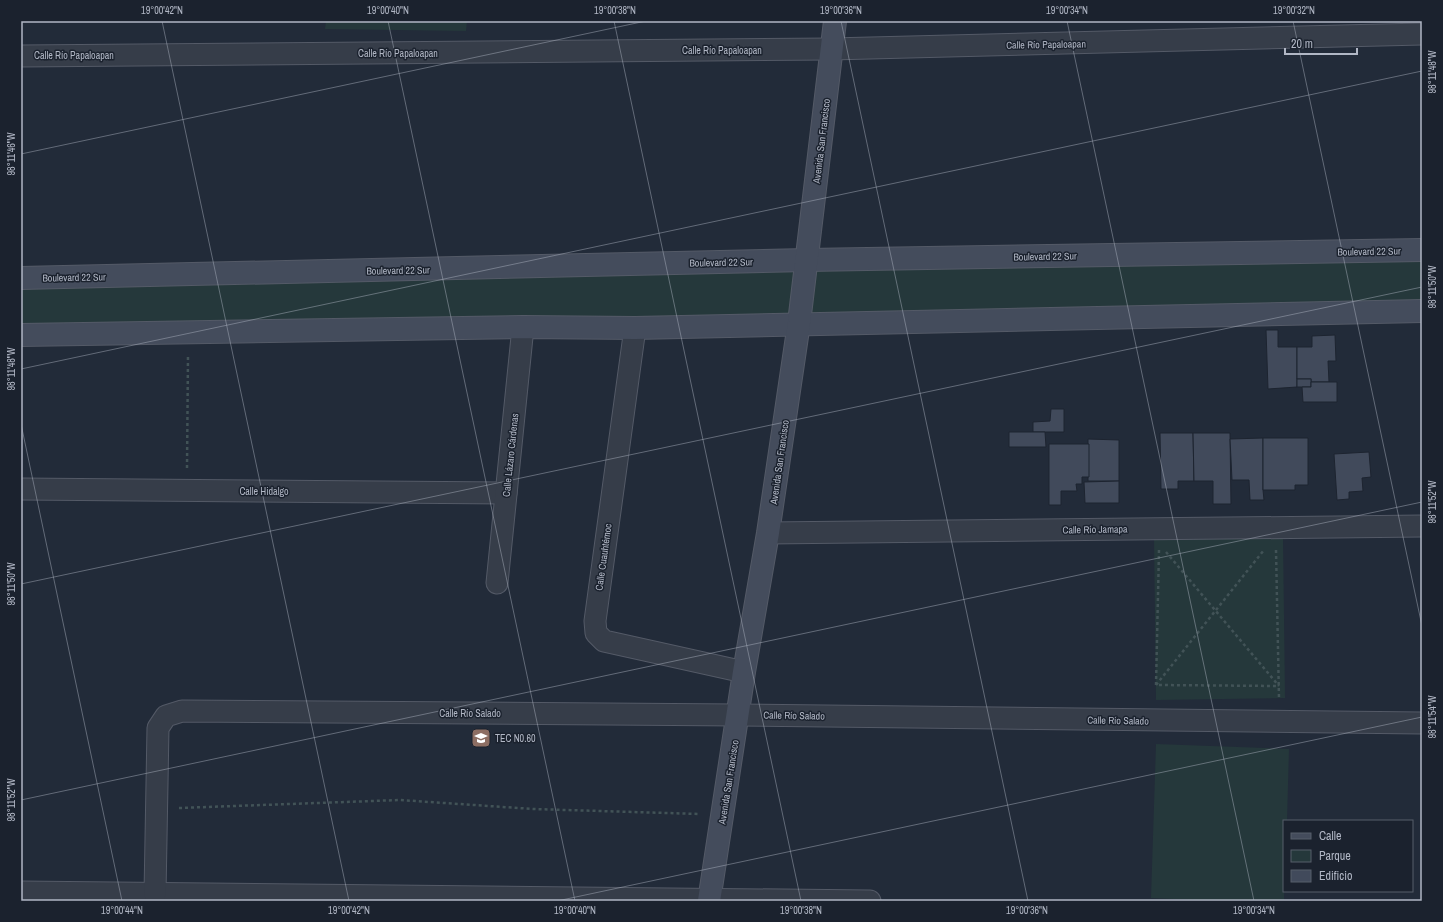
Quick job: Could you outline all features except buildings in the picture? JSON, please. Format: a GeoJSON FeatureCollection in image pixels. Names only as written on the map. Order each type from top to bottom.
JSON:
{"type":"FeatureCollection","features":[{"type":"Feature","properties":{"kind":"street","name":"Avenida San Francisco"},"geometry":{"type":"LineString","coordinates":[[709,900],[744,672],[768,532],[799,323],[835,21]]}},
{"type":"Feature","properties":{"kind":"street","name":"Calle Río Papaloapan"},"geometry":{"type":"LineString","coordinates":[[21,56],[831,50],[1422,34]]}},
{"type":"Feature","properties":{"kind":"street","name":"Boulevard 22 Sur"},"geometry":{"type":"LineString","coordinates":[[21,278],[807,260],[1422,250]]}},
{"type":"Feature","properties":{"kind":"street"},"geometry":{"type":"LineString","coordinates":[[21,335],[523,327],[634,328],[799,323],[1422,311]]}},
{"type":"Feature","properties":{"kind":"street","name":"Calle Lázaro Cárdenas"},"geometry":{"type":"LineString","coordinates":[[497,583],[523,327]]}},
{"type":"Feature","properties":{"kind":"street","name":"Calle Cuauhtémoc"},"geometry":{"type":"LineString","coordinates":[[634,328],[595,621],[596,633],[604,641],[744,672]]}},
{"type":"Feature","properties":{"kind":"street","name":"Calle Hidalgo"},"geometry":{"type":"LineString","coordinates":[[21,489],[506,493]]}},
{"type":"Feature","properties":{"kind":"street","name":"Calle Río Jamapa"},"geometry":{"type":"LineString","coordinates":[[768,532],[1422,526]]}},
{"type":"Feature","properties":{"kind":"street","name":"Calle Río Salado"},"geometry":{"type":"LineString","coordinates":[[157,809],[158,728],[166,716],[182,711],[738,715],[1422,723]]}},
{"type":"Feature","properties":{"kind":"street"},"geometry":{"type":"LineString","coordinates":[[155,894],[157,809]]}},
{"type":"Feature","properties":{"kind":"street"},"geometry":{"type":"LineString","coordinates":[[21,892],[870,901]]}},
{"type":"Feature","properties":{"kind":"path"},"geometry":{"type":"LineString","coordinates":[[187,490],[188,333]]}},
{"type":"Feature","properties":{"kind":"path"},"geometry":{"type":"LineString","coordinates":[[1156,685],[1159,544]]}},
{"type":"Feature","properties":{"kind":"path"},"geometry":{"type":"LineString","coordinates":[[1276,544],[1279,686]]}},
{"type":"Feature","properties":{"kind":"path"},"geometry":{"type":"LineString","coordinates":[[1156,685],[1266,547]]}},
{"type":"Feature","properties":{"kind":"path"},"geometry":{"type":"LineString","coordinates":[[1163,549],[1279,686]]}},
{"type":"Feature","properties":{"kind":"path"},"geometry":{"type":"LineString","coordinates":[[1156,685],[1279,686]]}},
{"type":"Feature","properties":{"kind":"path"},"geometry":{"type":"LineString","coordinates":[[157,809],[400,800],[534,809],[723,815]]}},
{"type":"Feature","properties":{"kind":"green space"},"geometry":{"type":"Polygon","coordinates":[[[326,21],[467,21],[466,31],[325,29],[326,21]]]}},
{"type":"Feature","properties":{"kind":"green space"},"geometry":{"type":"Polygon","coordinates":[[[1422,250],[1422,311],[21,335],[21,278],[1422,250]]]}},
{"type":"Feature","properties":{"kind":"green space"},"geometry":{"type":"Polygon","coordinates":[[[1283,536],[1285,698],[1156,700],[1154,538],[1283,536]]]}},
{"type":"Feature","properties":{"kind":"green space"},"geometry":{"type":"Polygon","coordinates":[[[1156,744],[1289,749],[1287,820],[1283,820],[1284,901],[1216,901],[1151,898],[1156,744]]]}},
{"type":"Feature","properties":{"kind":"place","name":"TEC N0.60"},"geometry":{"type":"Point","coordinates":[481,738]}}]}
